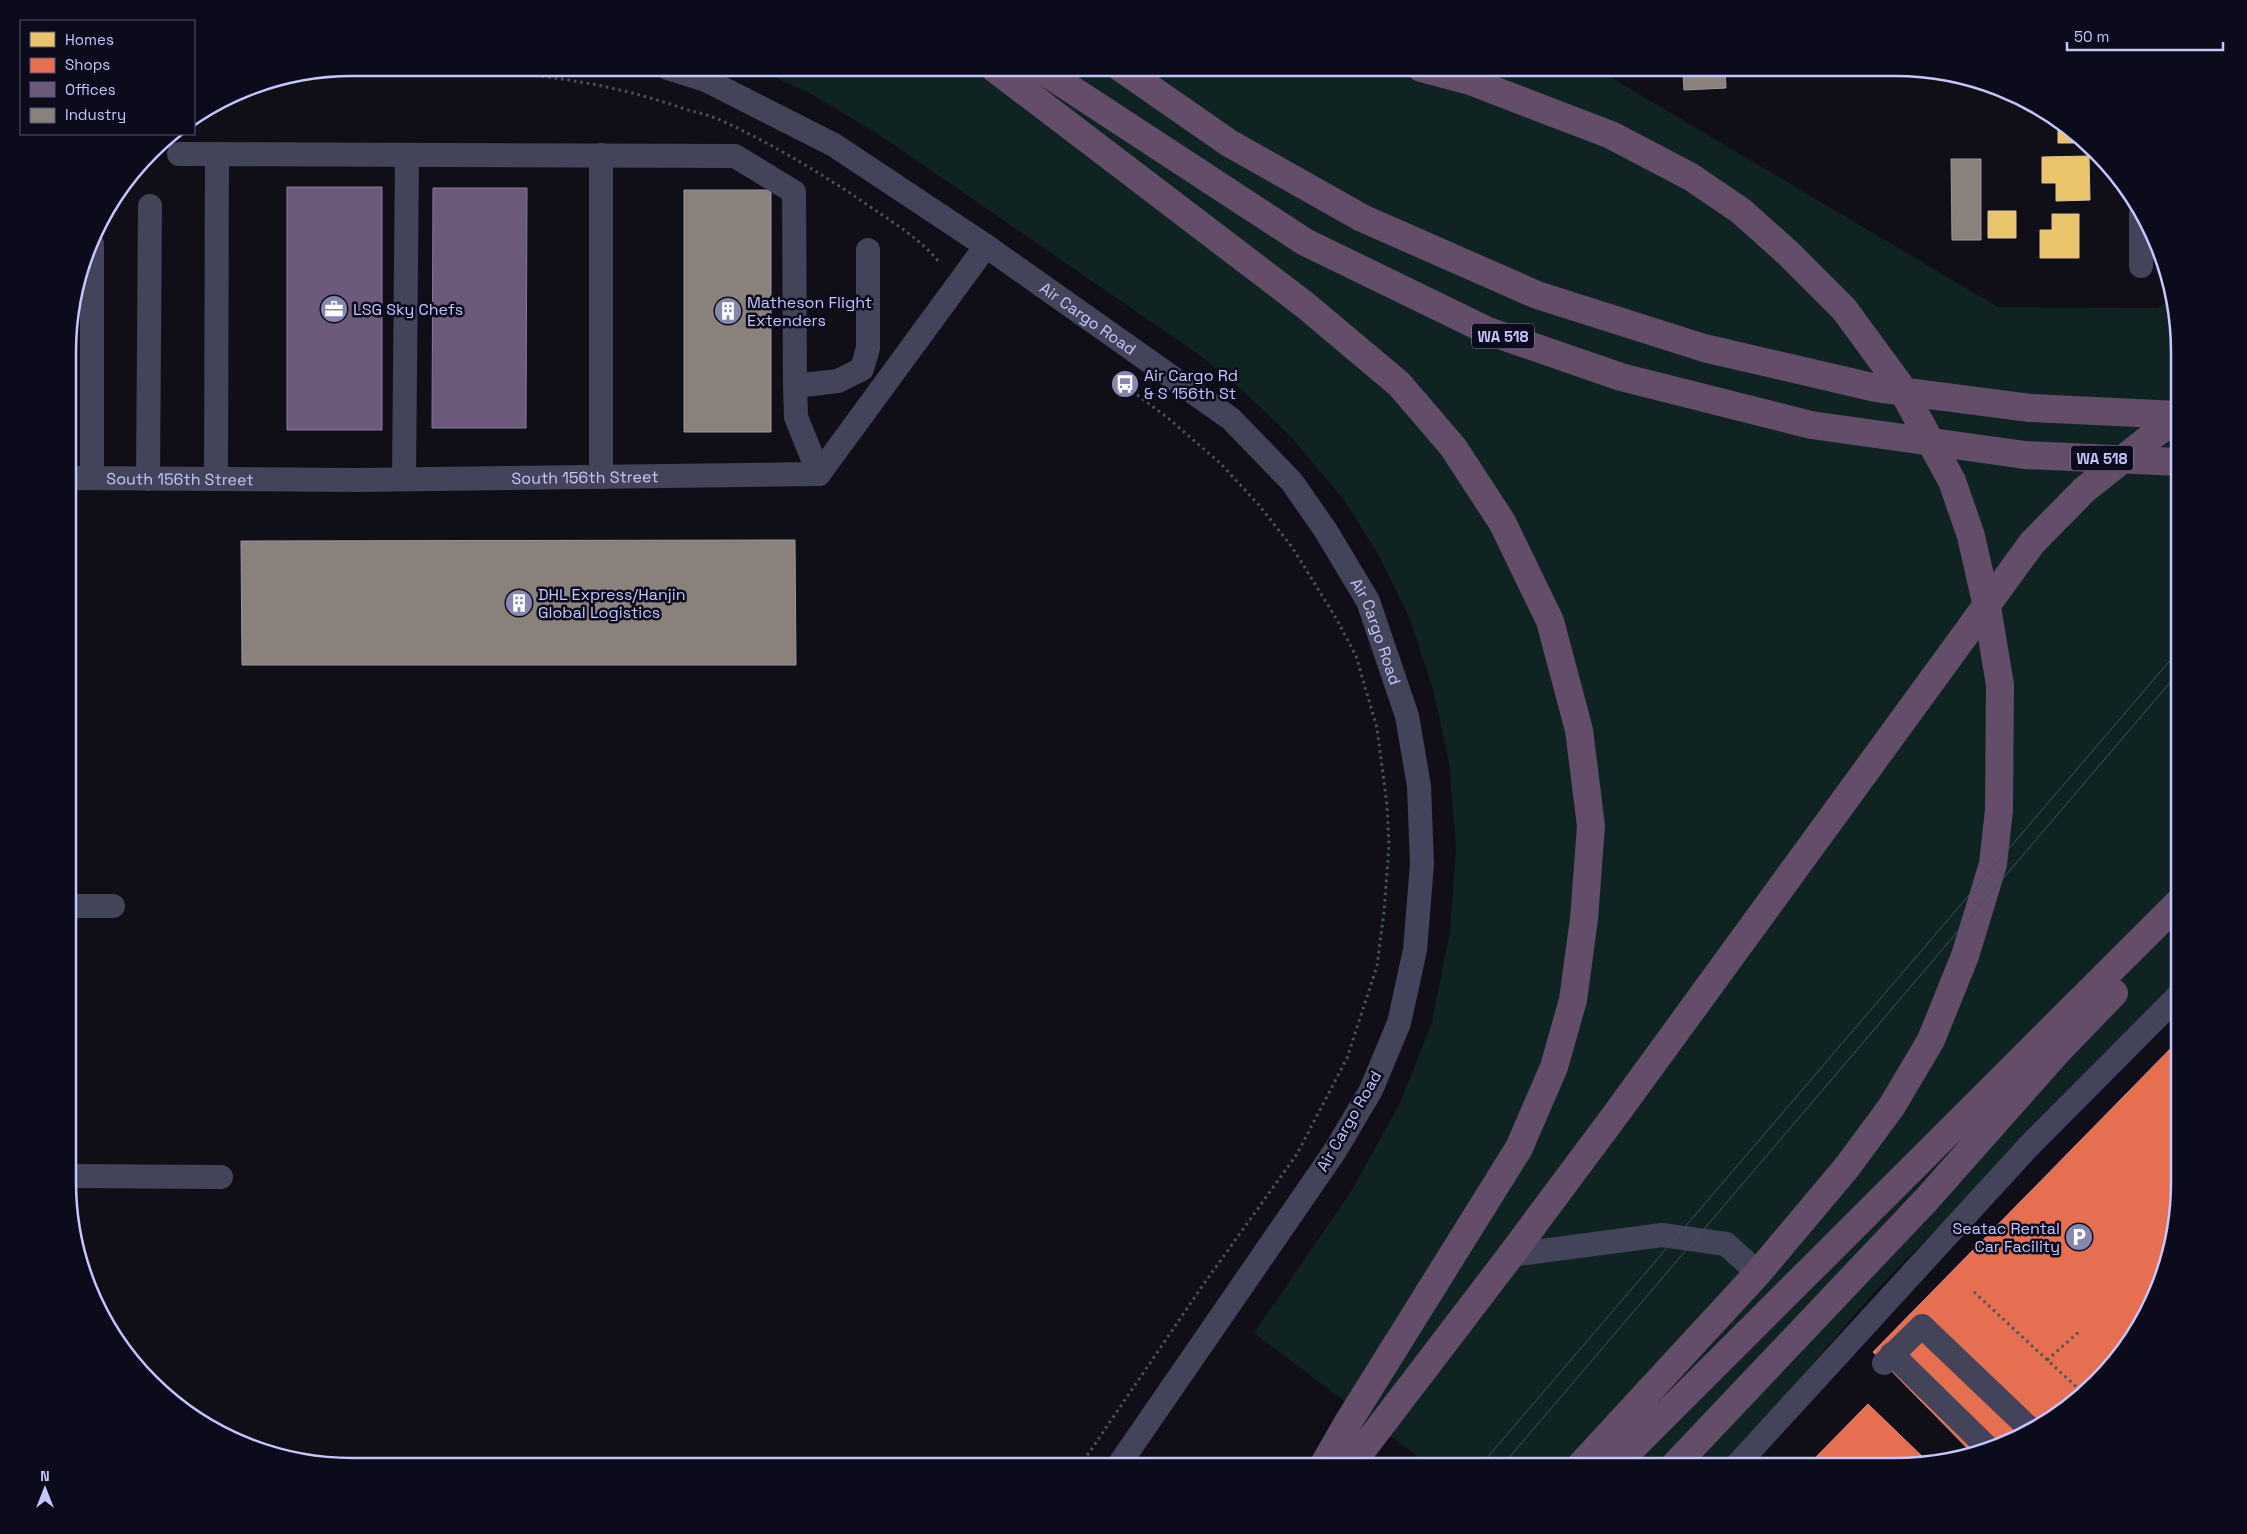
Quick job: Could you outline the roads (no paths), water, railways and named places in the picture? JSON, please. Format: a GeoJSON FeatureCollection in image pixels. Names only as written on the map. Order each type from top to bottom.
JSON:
{"type":"FeatureCollection","features":[{"type":"Feature","properties":{"kind":"highway"},"geometry":{"type":"LineString","coordinates":[[1004,76],[1305,305],[1400,384],[1454,447],[1502,522],[1550,621],[1579,730],[1591,826],[1585,910],[1573,1000],[1554,1067],[1519,1148],[1352,1415],[1328,1458]]}},
{"type":"Feature","properties":{"kind":"highway","name":"WA 518"},"geometry":{"type":"LineString","coordinates":[[1051,76],[1305,242],[1488,331],[1621,377],[1811,425],[2024,455],[2171,462]]}},
{"type":"Feature","properties":{"kind":"highway"},"geometry":{"type":"LineString","coordinates":[[1133,76],[1229,143],[1362,218],[1537,295],[1704,348],[1876,388],[2030,408],[2171,416]]}},
{"type":"Feature","properties":{"kind":"highway"},"geometry":{"type":"LineString","coordinates":[[1451,76],[1470,81],[1611,135],[1691,177],[1741,212],[1789,254],[1844,310],[1899,384],[1952,481],[1970,536],[1987,606],[2000,686],[1999,810],[1993,864],[1965,956],[1931,1040],[1892,1106],[1848,1167],[1758,1273],[1587,1458]]}},
{"type":"Feature","properties":{"kind":"highway"},"geometry":{"type":"LineString","coordinates":[[1356,1458],[1512,1255],[2032,543],[2084,490],[2171,422]]}},
{"type":"Feature","properties":{"kind":"highway"},"geometry":{"type":"LineString","coordinates":[[1622,1458],[2171,910]]}},
{"type":"Feature","properties":{"kind":"highway"},"geometry":{"type":"LineString","coordinates":[[1682,1458],[1927,1199],[2059,1050],[2171,934]]}},
{"type":"Feature","properties":{"kind":"street","name":"Air Cargo Road"},"geometry":{"type":"LineString","coordinates":[[693,76],[706,80],[834,145],[986,246],[1231,419],[1292,482],[1326,531],[1368,601],[1407,716],[1418,786],[1422,864],[1415,950],[1399,1023],[1371,1090],[1335,1151],[1124,1458]]}},
{"type":"Feature","properties":{"kind":"street"},"geometry":{"type":"LineString","coordinates":[[179,154],[735,156],[794,192],[796,417],[819,474]]}},
{"type":"Feature","properties":{"kind":"street"},"geometry":{"type":"LineString","coordinates":[[216,479],[217,154]]}},
{"type":"Feature","properties":{"kind":"street"},"geometry":{"type":"LineString","coordinates":[[404,479],[408,155]]}},
{"type":"Feature","properties":{"kind":"street"},"geometry":{"type":"LineString","coordinates":[[601,155],[601,477]]}},
{"type":"Feature","properties":{"kind":"street"},"geometry":{"type":"LineString","coordinates":[[148,479],[150,206]]}},
{"type":"Feature","properties":{"kind":"street"},"geometry":{"type":"LineString","coordinates":[[2141,228],[2141,266]]}},
{"type":"Feature","properties":{"kind":"street"},"geometry":{"type":"LineString","coordinates":[[819,474],[986,246]]}},
{"type":"Feature","properties":{"kind":"street"},"geometry":{"type":"LineString","coordinates":[[795,386],[838,382],[862,369],[868,348],[868,250]]}},
{"type":"Feature","properties":{"kind":"street"},"geometry":{"type":"LineString","coordinates":[[81,478],[91,264]]}},
{"type":"Feature","properties":{"kind":"street","name":"South 156th Street"},"geometry":{"type":"LineString","coordinates":[[81,478],[404,479],[819,474]]}},
{"type":"Feature","properties":{"kind":"street"},"geometry":{"type":"LineString","coordinates":[[76,906],[113,906]]}},
{"type":"Feature","properties":{"kind":"street"},"geometry":{"type":"LineString","coordinates":[[1743,1458],[2027,1148],[2171,1003]]}},
{"type":"Feature","properties":{"kind":"street"},"geometry":{"type":"LineString","coordinates":[[76,1176],[221,1178]]}},
{"type":"Feature","properties":{"kind":"street"},"geometry":{"type":"LineString","coordinates":[[1512,1255],[1662,1235],[1726,1244],[1758,1273]]}},
{"type":"Feature","properties":{"kind":"street"},"geometry":{"type":"LineString","coordinates":[[1982,1443],[1888,1359],[1922,1326],[2025,1425]]}},
{"type":"Feature","properties":{"kind":"tram line"},"geometry":{"type":"LineString","coordinates":[[1487,1458],[2171,659]]}},
{"type":"Feature","properties":{"kind":"tram line"},"geometry":{"type":"LineString","coordinates":[[1509,1458],[2171,681]]}},
{"type":"Feature","properties":{"kind":"place","name":"LSG Sky Chefs"},"geometry":{"type":"Point","coordinates":[334,309]}},
{"type":"Feature","properties":{"kind":"place","name":"Matheson Flight Extenders"},"geometry":{"type":"Point","coordinates":[728,311]}},
{"type":"Feature","properties":{"kind":"place","name":"Air Cargo Rd & S 156th St"},"geometry":{"type":"Point","coordinates":[1125,384]}},
{"type":"Feature","properties":{"kind":"place","name":"DHL Express/Hanjin Global Logistics"},"geometry":{"type":"Point","coordinates":[519,603]}},
{"type":"Feature","properties":{"kind":"place","name":"Seatac Rental Car Facility"},"geometry":{"type":"Point","coordinates":[2079,1237]}}]}
